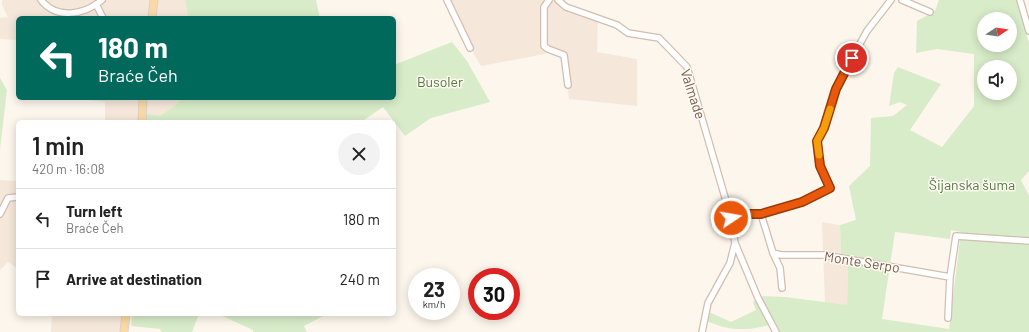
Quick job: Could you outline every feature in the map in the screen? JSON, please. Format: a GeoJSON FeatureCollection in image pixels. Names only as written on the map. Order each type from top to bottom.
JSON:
{"type":"FeatureCollection","features":[{"type":"Feature","properties":{"kind":"main road"},"geometry":{"type":"LineString","coordinates":[[152,16],[154,0]]}},
{"type":"Feature","properties":{"kind":"main road"},"geometry":{"type":"LineString","coordinates":[[142,120],[143,100]]}},
{"type":"Feature","properties":{"kind":"main road"},"geometry":{"type":"LineString","coordinates":[[124,332],[126,316]]}},
{"type":"Feature","properties":{"kind":"street"},"geometry":{"type":"LineString","coordinates":[[41,0],[52,11],[64,12],[80,12],[102,0]]}},
{"type":"Feature","properties":{"kind":"street"},"geometry":{"type":"LineString","coordinates":[[448,0],[470,48]]}},
{"type":"Feature","properties":{"kind":"street"},"geometry":{"type":"LineString","coordinates":[[549,0],[544,7],[544,46],[564,55],[568,85]]}},
{"type":"Feature","properties":{"kind":"street","name":"Valmade"},"geometry":{"type":"LineString","coordinates":[[558,0],[566,7],[617,25],[628,33],[659,38],[687,67],[731,218],[735,243]]}},
{"type":"Feature","properties":{"kind":"street"},"geometry":{"type":"LineString","coordinates":[[731,218],[747,214],[761,214],[802,202],[830,188],[820,166],[817,141],[824,128],[836,89],[852,58],[867,31],[891,0]]}},
{"type":"Feature","properties":{"kind":"street"},"geometry":{"type":"LineString","coordinates":[[902,0],[930,12]]}},
{"type":"Feature","properties":{"kind":"street"},"geometry":{"type":"LineString","coordinates":[[1020,0],[1029,31]]}},
{"type":"Feature","properties":{"kind":"street"},"geometry":{"type":"LineString","coordinates":[[96,4],[102,16]]}},
{"type":"Feature","properties":{"kind":"street"},"geometry":{"type":"LineString","coordinates":[[0,214],[8,198],[16,197]]}},
{"type":"Feature","properties":{"kind":"street"},"geometry":{"type":"LineString","coordinates":[[761,214],[773,253],[780,268],[782,288]]}},
{"type":"Feature","properties":{"kind":"street"},"geometry":{"type":"LineString","coordinates":[[948,318],[950,277],[956,236],[1029,240]]}},
{"type":"Feature","properties":{"kind":"street"},"geometry":{"type":"LineString","coordinates":[[702,332],[708,303],[730,263],[735,243]]}},
{"type":"Feature","properties":{"kind":"street"},"geometry":{"type":"LineString","coordinates":[[735,243],[758,298],[776,332]]}},
{"type":"Feature","properties":{"kind":"street","name":"Monte Serpo"},"geometry":{"type":"LineString","coordinates":[[773,253],[782,255],[824,255],[950,277]]}},
{"type":"Feature","properties":{"kind":"shaded area"},"geometry":{"type":"Polygon","coordinates":[[[2,0],[185,0],[188,16],[16,16],[16,40],[0,39],[0,18],[8,17],[2,5],[2,0]]]}},
{"type":"Feature","properties":{"kind":"shaded area"},"geometry":{"type":"Polygon","coordinates":[[[447,0],[558,0],[566,7],[598,18],[597,52],[637,59],[637,106],[569,99],[564,55],[548,50],[545,54],[481,66],[447,0]]]}},
{"type":"Feature","properties":{"kind":"shaded area"},"geometry":{"type":"Polygon","coordinates":[[[90,100],[179,100],[178,103],[160,116],[149,120],[105,120],[105,102],[90,100]]]}},
{"type":"Feature","properties":{"kind":"shaded area"},"geometry":{"type":"Polygon","coordinates":[[[0,180],[16,181],[16,268],[8,262],[0,270],[0,180]]]}},
{"type":"Feature","properties":{"kind":"shaded area"},"geometry":{"type":"Polygon","coordinates":[[[822,222],[840,225],[841,258],[848,259],[847,306],[825,303],[822,222]]]}},
{"type":"Feature","properties":{"kind":"shaded area"},"geometry":{"type":"Polygon","coordinates":[[[52,316],[123,316],[121,332],[51,332],[52,316]]]}},
{"type":"Feature","properties":{"kind":"green space"},"geometry":{"type":"Polygon","coordinates":[[[185,0],[316,0],[320,16],[188,16],[185,0]]]}},
{"type":"Feature","properties":{"kind":"green space","name":"Šijanska šuma"},"geometry":{"type":"Polygon","coordinates":[[[939,0],[1017,0],[1029,43],[1029,171],[1021,180],[1029,196],[1029,332],[776,332],[772,324],[762,327],[738,329],[713,324],[704,320],[707,311],[731,322],[756,310],[753,302],[759,296],[785,297],[847,305],[848,259],[841,258],[840,225],[856,220],[849,186],[870,166],[871,118],[893,116],[907,105],[900,102],[889,106],[894,73],[898,67],[941,84],[910,130],[942,147],[974,106],[974,54],[937,49],[916,53],[917,21],[935,11],[939,0]],[[951,230],[950,239],[895,232],[882,319],[949,329],[961,232],[951,230]]]}},
{"type":"Feature","properties":{"kind":"green space","name":"Busoler"},"geometry":{"type":"Polygon","coordinates":[[[452,42],[467,61],[490,102],[431,118],[405,136],[396,124],[396,120],[393,120],[383,107],[364,120],[145,120],[145,114],[160,116],[178,103],[179,100],[396,100],[396,64],[452,42]]]}},
{"type":"Feature","properties":{"kind":"green space"},"geometry":{"type":"Polygon","coordinates":[[[0,78],[7,90],[0,149],[0,78]]]}},
{"type":"Feature","properties":{"kind":"green space"},"geometry":{"type":"Polygon","coordinates":[[[132,316],[198,316],[192,332],[162,332],[160,329],[131,326],[132,316]]]}},
{"type":"Feature","properties":{"kind":"green space"},"geometry":{"type":"Polygon","coordinates":[[[222,316],[323,316],[304,326],[307,332],[253,332],[253,330],[222,316]]]}},
{"type":"Feature","properties":{"kind":"slow traffic"},"geometry":{"type":"LineString","coordinates":[[819,155],[817,141],[824,128],[830,109]]}},
{"type":"Feature","properties":{"kind":"route"},"geometry":{"type":"LineString","coordinates":[[731,218],[747,214],[761,214],[802,202],[830,188],[820,166],[817,141],[824,128],[836,89],[852,58]]}}]}
